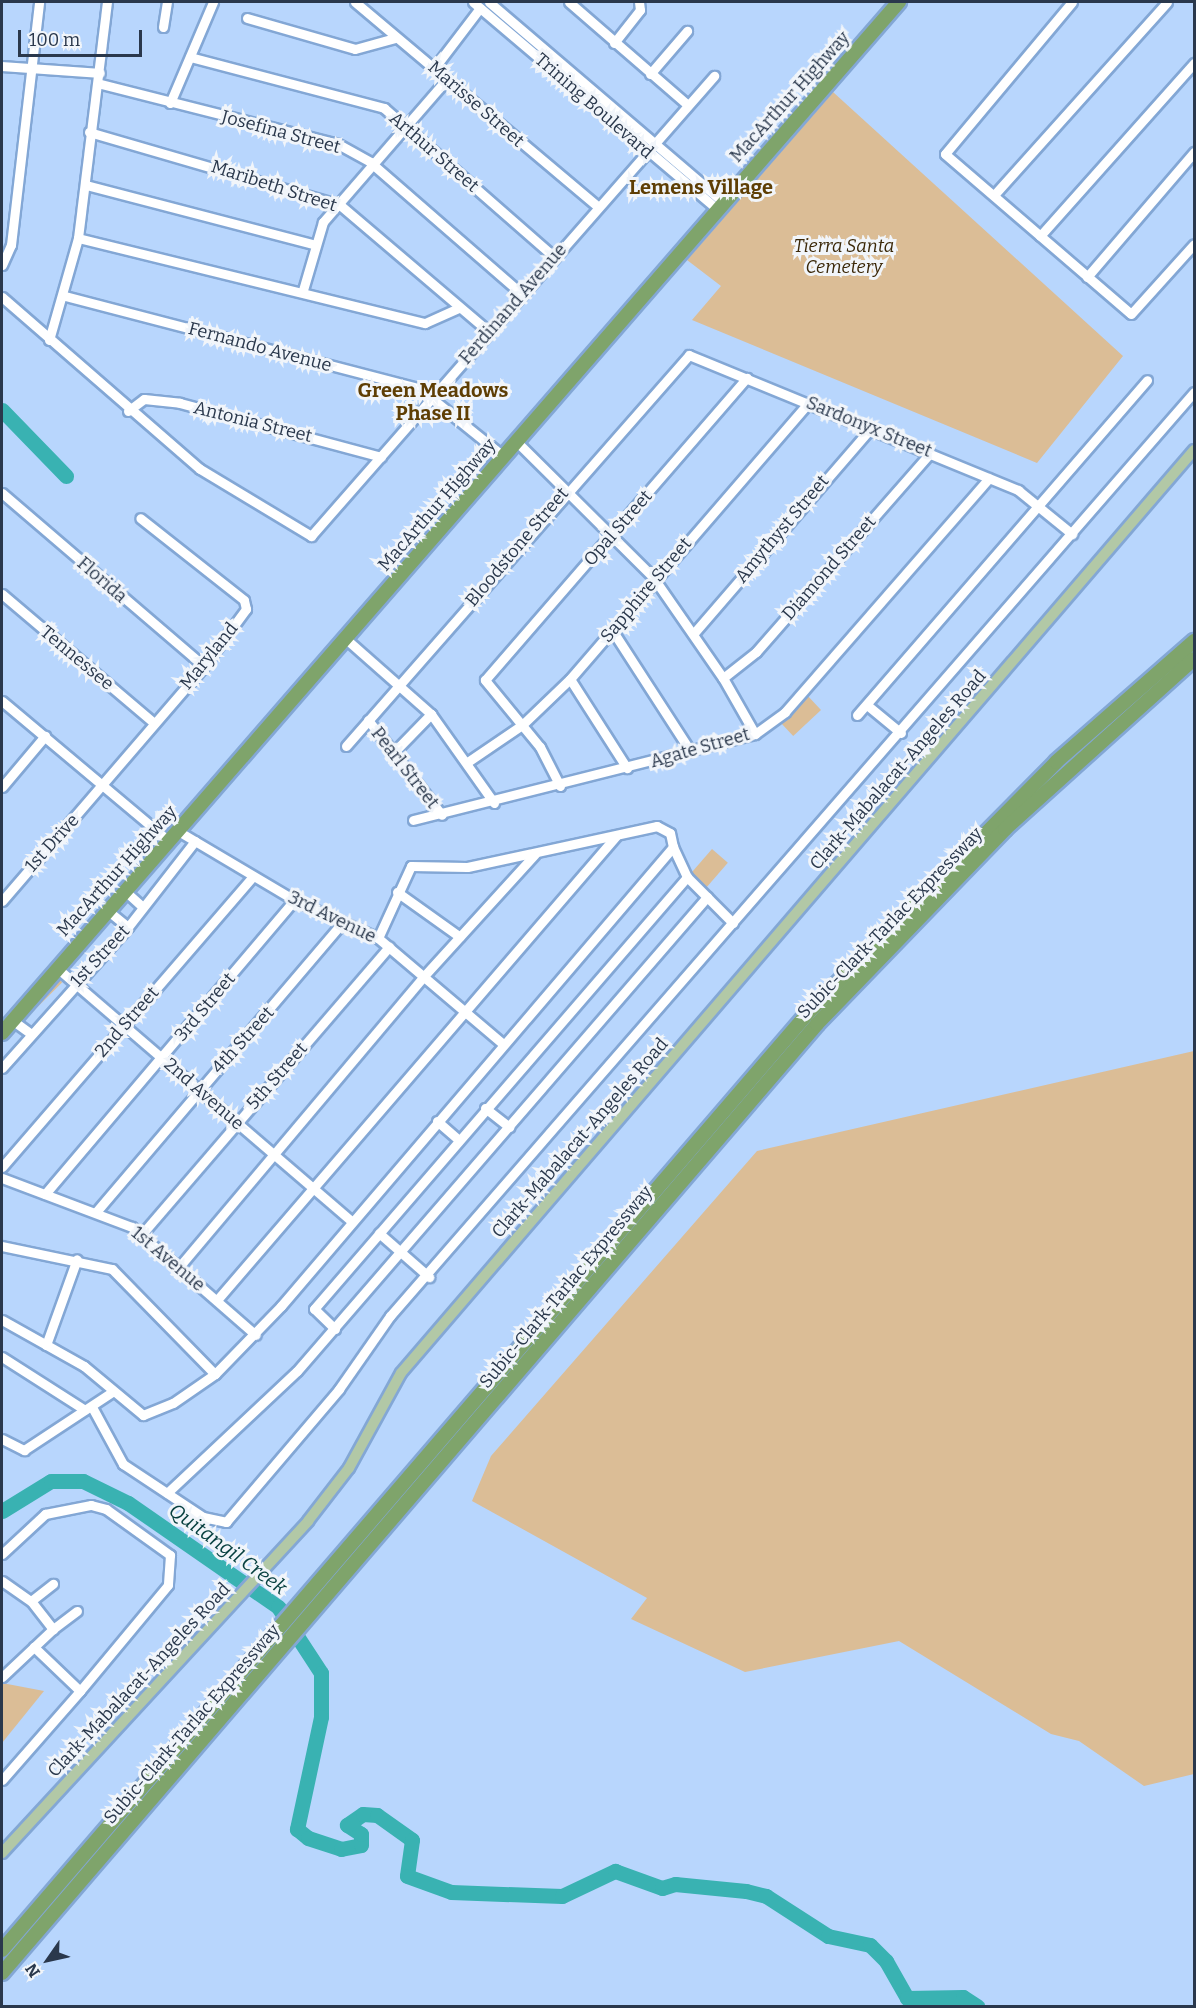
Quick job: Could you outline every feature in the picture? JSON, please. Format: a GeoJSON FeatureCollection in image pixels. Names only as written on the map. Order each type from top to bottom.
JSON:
{"type":"FeatureCollection","features":[{"type":"Feature","properties":{"kind":"highway","name":"MacArthur Highway"},"geometry":{"type":"LineString","coordinates":[[2,1033],[56,967],[173,836],[719,205],[899,2]]}},
{"type":"Feature","properties":{"kind":"highway","name":"Subic-Clark-Tarlac Expressway"},"geometry":{"type":"LineString","coordinates":[[2,1950],[859,958],[1056,762],[1194,640]]}},
{"type":"Feature","properties":{"kind":"highway","name":"Subic-Clark-Tarlac Expressway"},"geometry":{"type":"LineString","coordinates":[[2,1973],[817,1024],[1005,829],[1194,659]]}},
{"type":"Feature","properties":{"kind":"main road","name":"Clark-Mabalacat-Angeles Road"},"geometry":{"type":"LineString","coordinates":[[2,1853],[273,1562],[331,1494],[382,1401],[419,1351],[1194,450]]}},
{"type":"Feature","properties":{"kind":"street"},"geometry":{"type":"LineString","coordinates":[[2,265],[11,245],[39,2]]}},
{"type":"Feature","properties":{"kind":"street"},"geometry":{"type":"LineString","coordinates":[[49,340],[65,296],[78,238],[86,185],[89,132],[100,84],[107,2]]}},
{"type":"Feature","properties":{"kind":"street"},"geometry":{"type":"LineString","coordinates":[[163,27],[167,2]]}},
{"type":"Feature","properties":{"kind":"street"},"geometry":{"type":"LineString","coordinates":[[170,103],[213,2]]}},
{"type":"Feature","properties":{"kind":"street","name":"Marisse Street"},"geometry":{"type":"LineString","coordinates":[[355,2],[395,38],[435,67],[597,206]]}},
{"type":"Feature","properties":{"kind":"street","name":"Trining Boulevard"},"geometry":{"type":"LineString","coordinates":[[489,2],[582,98],[648,154],[719,205]]}},
{"type":"Feature","properties":{"kind":"street"},"geometry":{"type":"LineString","coordinates":[[569,2],[650,75],[688,105]]}},
{"type":"Feature","properties":{"kind":"street"},"geometry":{"type":"LineString","coordinates":[[614,43],[640,10],[639,2]]}},
{"type":"Feature","properties":{"kind":"street"},"geometry":{"type":"LineString","coordinates":[[1072,2],[946,150],[947,158],[994,195],[1131,314],[1194,244]]}},
{"type":"Feature","properties":{"kind":"street"},"geometry":{"type":"LineString","coordinates":[[994,195],[1167,2]]}},
{"type":"Feature","properties":{"kind":"street"},"geometry":{"type":"LineString","coordinates":[[435,67],[476,3]]}},
{"type":"Feature","properties":{"kind":"street","name":"Trining Boulevard"},"geometry":{"type":"LineString","coordinates":[[476,3],[591,88],[657,142],[719,205]]}},
{"type":"Feature","properties":{"kind":"street"},"geometry":{"type":"LineString","coordinates":[[246,18],[355,49],[395,38]]}},
{"type":"Feature","properties":{"kind":"street"},"geometry":{"type":"LineString","coordinates":[[650,75],[687,31]]}},
{"type":"Feature","properties":{"kind":"street","name":"Arthur Street"},"geometry":{"type":"LineString","coordinates":[[190,57],[376,105],[403,124],[554,257]]}},
{"type":"Feature","properties":{"kind":"street"},"geometry":{"type":"LineString","coordinates":[[1040,236],[1194,63]]}},
{"type":"Feature","properties":{"kind":"street"},"geometry":{"type":"LineString","coordinates":[[2,66],[32,70],[100,73]]}},
{"type":"Feature","properties":{"kind":"street","name":"Ferdinand Avenue"},"geometry":{"type":"LineString","coordinates":[[128,411],[200,469],[304,536],[316,534],[597,206],[648,154],[714,76]]}},
{"type":"Feature","properties":{"kind":"street"},"geometry":{"type":"LineString","coordinates":[[303,291],[313,244],[323,222],[340,205],[370,162],[447,79]]}},
{"type":"Feature","properties":{"kind":"street","name":"Josefina Street"},"geometry":{"type":"LineString","coordinates":[[100,84],[338,144],[370,162],[522,294]]}},
{"type":"Feature","properties":{"kind":"street"},"geometry":{"type":"LineString","coordinates":[[582,98],[591,88]]}},
{"type":"Feature","properties":{"kind":"street","name":"Maribeth Street"},"geometry":{"type":"LineString","coordinates":[[89,132],[340,205],[489,332]]}},
{"type":"Feature","properties":{"kind":"street"},"geometry":{"type":"LineString","coordinates":[[1087,277],[1194,152]]}},
{"type":"Feature","properties":{"kind":"street"},"geometry":{"type":"LineString","coordinates":[[86,185],[313,244]]}},
{"type":"Feature","properties":{"kind":"street"},"geometry":{"type":"LineString","coordinates":[[78,238],[303,291],[425,323],[459,308]]}},
{"type":"Feature","properties":{"kind":"street","name":"Fernando Avenue"},"geometry":{"type":"LineString","coordinates":[[65,296],[434,395],[551,477],[653,577],[723,678],[754,734]]}},
{"type":"Feature","properties":{"kind":"street"},"geometry":{"type":"LineString","coordinates":[[2,297],[128,411]]}},
{"type":"Feature","properties":{"kind":"street","name":"Sardonyx Street"},"geometry":{"type":"LineString","coordinates":[[692,355],[989,477],[1042,507],[1072,534]]}},
{"type":"Feature","properties":{"kind":"street","name":"Bloodstone Street"},"geometry":{"type":"LineString","coordinates":[[346,746],[566,490],[683,358],[692,355]]}},
{"type":"Feature","properties":{"kind":"street","name":"Opal Street"},"geometry":{"type":"LineString","coordinates":[[522,725],[485,684],[488,677],[747,378]]}},
{"type":"Feature","properties":{"kind":"street"},"geometry":{"type":"LineString","coordinates":[[857,715],[1042,507],[1148,380]]}},
{"type":"Feature","properties":{"kind":"street"},"geometry":{"type":"LineString","coordinates":[[2,1357],[89,1409],[119,1460],[203,1517],[226,1522],[339,1389],[390,1316],[429,1277],[1194,393]]}},
{"type":"Feature","properties":{"kind":"street","name":"Antonia Street"},"geometry":{"type":"LineString","coordinates":[[128,411],[144,399],[180,403],[381,457]]}},
{"type":"Feature","properties":{"kind":"street","name":"Sapphire Street"},"geometry":{"type":"LineString","coordinates":[[469,761],[522,725],[570,679],[653,577],[808,402]]}},
{"type":"Feature","properties":{"kind":"street","name":"Amythyst Street"},"geometry":{"type":"LineString","coordinates":[[694,633],[872,427]]}},
{"type":"Feature","properties":{"kind":"street","name":"Diamond Street"},"geometry":{"type":"LineString","coordinates":[[723,678],[756,652],[930,453]]}},
{"type":"Feature","properties":{"kind":"street","name":"Agate Street"},"geometry":{"type":"LineString","coordinates":[[413,820],[494,803],[754,734],[785,712],[989,477]]}},
{"type":"Feature","properties":{"kind":"street","name":"Florida"},"geometry":{"type":"LineString","coordinates":[[2,493],[204,666]]}},
{"type":"Feature","properties":{"kind":"street","name":"Maryland"},"geometry":{"type":"LineString","coordinates":[[104,785],[153,722],[204,666],[246,604],[140,518]]}},
{"type":"Feature","properties":{"kind":"street","name":"Tennessee"},"geometry":{"type":"LineString","coordinates":[[2,594],[153,722]]}},
{"type":"Feature","properties":{"kind":"street"},"geometry":{"type":"LineString","coordinates":[[612,630],[691,752]]}},
{"type":"Feature","properties":{"kind":"street"},"geometry":{"type":"LineString","coordinates":[[345,638],[431,714],[469,761],[494,803]]}},
{"type":"Feature","properties":{"kind":"street"},"geometry":{"type":"LineString","coordinates":[[570,679],[627,768]]}},
{"type":"Feature","properties":{"kind":"street","name":"3rd Avenue"},"geometry":{"type":"LineString","coordinates":[[2,701],[104,785],[173,836],[195,841],[294,900],[378,938],[502,1043]]}},
{"type":"Feature","properties":{"kind":"street"},"geometry":{"type":"LineString","coordinates":[[867,705],[901,733]]}},
{"type":"Feature","properties":{"kind":"street"},"geometry":{"type":"LineString","coordinates":[[394,752],[431,714]]}},
{"type":"Feature","properties":{"kind":"street","name":"Pearl Street"},"geometry":{"type":"LineString","coordinates":[[368,720],[442,815]]}},
{"type":"Feature","properties":{"kind":"street"},"geometry":{"type":"LineString","coordinates":[[522,725],[560,786]]}},
{"type":"Feature","properties":{"kind":"street"},"geometry":{"type":"LineString","coordinates":[[2,787],[45,736]]}},
{"type":"Feature","properties":{"kind":"street","name":"1st Drive"},"geometry":{"type":"LineString","coordinates":[[2,901],[104,785]]}},
{"type":"Feature","properties":{"kind":"street"},"geometry":{"type":"LineString","coordinates":[[378,938],[397,892],[411,866],[467,867],[665,827],[687,877],[734,923]]}},
{"type":"Feature","properties":{"kind":"street"},"geometry":{"type":"LineString","coordinates":[[217,1300],[616,836]]}},
{"type":"Feature","properties":{"kind":"street","name":"1st Street"},"geometry":{"type":"LineString","coordinates":[[2,1066],[76,981],[128,927],[195,841]]}},
{"type":"Feature","properties":{"kind":"street"},"geometry":{"type":"LineString","coordinates":[[2,1320],[84,1366],[112,1392],[151,1415],[215,1374],[256,1335],[502,1043],[673,847]]}},
{"type":"Feature","properties":{"kind":"street"},"geometry":{"type":"LineString","coordinates":[[179,1267],[276,1155],[424,976],[536,854]]}},
{"type":"Feature","properties":{"kind":"street","name":"2nd Street"},"geometry":{"type":"LineString","coordinates":[[2,1167],[252,877]]}},
{"type":"Feature","properties":{"kind":"street"},"geometry":{"type":"LineString","coordinates":[[335,1329],[314,1309],[458,1139],[687,877]]}},
{"type":"Feature","properties":{"kind":"street"},"geometry":{"type":"LineString","coordinates":[[125,891],[143,908]]}},
{"type":"Feature","properties":{"kind":"street"},"geometry":{"type":"LineString","coordinates":[[397,892],[460,937]]}},
{"type":"Feature","properties":{"kind":"street"},"geometry":{"type":"LineString","coordinates":[[167,1493],[335,1329],[707,897]]}},
{"type":"Feature","properties":{"kind":"street","name":"3rd Street"},"geometry":{"type":"LineString","coordinates":[[45,1194],[163,1058],[294,900]]}},
{"type":"Feature","properties":{"kind":"street"},"geometry":{"type":"LineString","coordinates":[[107,910],[128,927]]}},
{"type":"Feature","properties":{"kind":"street","name":"4th Street"},"geometry":{"type":"LineString","coordinates":[[96,1212],[343,922]]}},
{"type":"Feature","properties":{"kind":"street","name":"5th Street"},"geometry":{"type":"LineString","coordinates":[[142,1234],[389,946]]}},
{"type":"Feature","properties":{"kind":"street","name":"2nd Avenue"},"geometry":{"type":"LineString","coordinates":[[56,967],[76,981],[351,1221]]}},
{"type":"Feature","properties":{"kind":"street"},"geometry":{"type":"LineString","coordinates":[[12,1020],[30,1034]]}},
{"type":"Feature","properties":{"kind":"street"},"geometry":{"type":"LineString","coordinates":[[485,1108],[508,1127]]}},
{"type":"Feature","properties":{"kind":"street"},"geometry":{"type":"LineString","coordinates":[[437,1121],[458,1139]]}},
{"type":"Feature","properties":{"kind":"street","name":"1st Avenue"},"geometry":{"type":"LineString","coordinates":[[2,1178],[96,1212],[142,1234],[256,1335]]}},
{"type":"Feature","properties":{"kind":"street"},"geometry":{"type":"LineString","coordinates":[[379,1233],[429,1277]]}},
{"type":"Feature","properties":{"kind":"street"},"geometry":{"type":"LineString","coordinates":[[2,1246],[98,1263],[126,1281],[215,1374]]}},
{"type":"Feature","properties":{"kind":"street"},"geometry":{"type":"LineString","coordinates":[[46,1345],[77,1259]]}},
{"type":"Feature","properties":{"kind":"street"},"geometry":{"type":"LineString","coordinates":[[2,1439],[20,1451],[89,1409],[112,1392]]}},
{"type":"Feature","properties":{"kind":"street"},"geometry":{"type":"LineString","coordinates":[[2,1554],[45,1514],[76,1505],[106,1509],[170,1555],[168,1585],[2,1780]]}},
{"type":"Feature","properties":{"kind":"street"},"geometry":{"type":"LineString","coordinates":[[2,1581],[31,1601],[53,1629]]}},
{"type":"Feature","properties":{"kind":"street"},"geometry":{"type":"LineString","coordinates":[[31,1601],[53,1584]]}},
{"type":"Feature","properties":{"kind":"street"},"geometry":{"type":"LineString","coordinates":[[2,1677],[53,1629],[77,1611]]}},
{"type":"Feature","properties":{"kind":"street"},"geometry":{"type":"LineString","coordinates":[[34,1647],[80,1690]]}},
{"type":"Feature","properties":{"kind":"green space","name":"Tierra Santa Cemetery"},"geometry":{"type":"Polygon","coordinates":[[[833,92],[1123,356],[1037,463],[692,320],[721,286],[687,260],[833,92]]]}},
{"type":"Feature","properties":{"kind":"green space"},"geometry":{"type":"Polygon","coordinates":[[[806,694],[821,710],[793,736],[778,720],[806,694]]]}},
{"type":"Feature","properties":{"kind":"green space"},"geometry":{"type":"Polygon","coordinates":[[[712,849],[728,863],[704,891],[688,877],[712,849]]]}},
{"type":"Feature","properties":{"kind":"green space"},"geometry":{"type":"Polygon","coordinates":[[[58,978],[62,982],[21,1023],[17,1019],[58,978]]]}},
{"type":"Feature","properties":{"kind":"green space"},"geometry":{"type":"Polygon","coordinates":[[[1194,1051],[1194,1774],[1144,1786],[1079,1741],[1051,1734],[899,1641],[745,1672],[631,1619],[647,1598],[472,1501],[491,1456],[757,1151],[1194,1051]]]}},
{"type":"Feature","properties":{"kind":"green space"},"geometry":{"type":"Polygon","coordinates":[[[2,1683],[44,1691],[2,1743],[2,1683]]]}},
{"type":"Feature","properties":{"kind":"waterway"},"geometry":{"type":"LineString","coordinates":[[2,410],[66,476]]}},
{"type":"Feature","properties":{"kind":"waterway","name":"Quitangil Creek"},"geometry":{"type":"LineString","coordinates":[[2,1511],[51,1481],[83,1481],[128,1503],[278,1607],[321,1673],[321,1717],[297,1829],[308,1838],[341,1849],[361,1845],[361,1834],[347,1825],[363,1814],[377,1815],[412,1840],[407,1876],[451,1892],[562,1896],[615,1871],[662,1888],[675,1884],[746,1891],[766,1896],[828,1936],[870,1945],[886,1961],[907,1998],[963,1997],[977,2006]]}},
{"type":"Feature","properties":{"kind":"district","name":"Lemens Village"},"geometry":{"type":"Point","coordinates":[701,187]}},
{"type":"Feature","properties":{"kind":"district","name":"Green Meadows Phase II"},"geometry":{"type":"Point","coordinates":[433,402]}}]}
